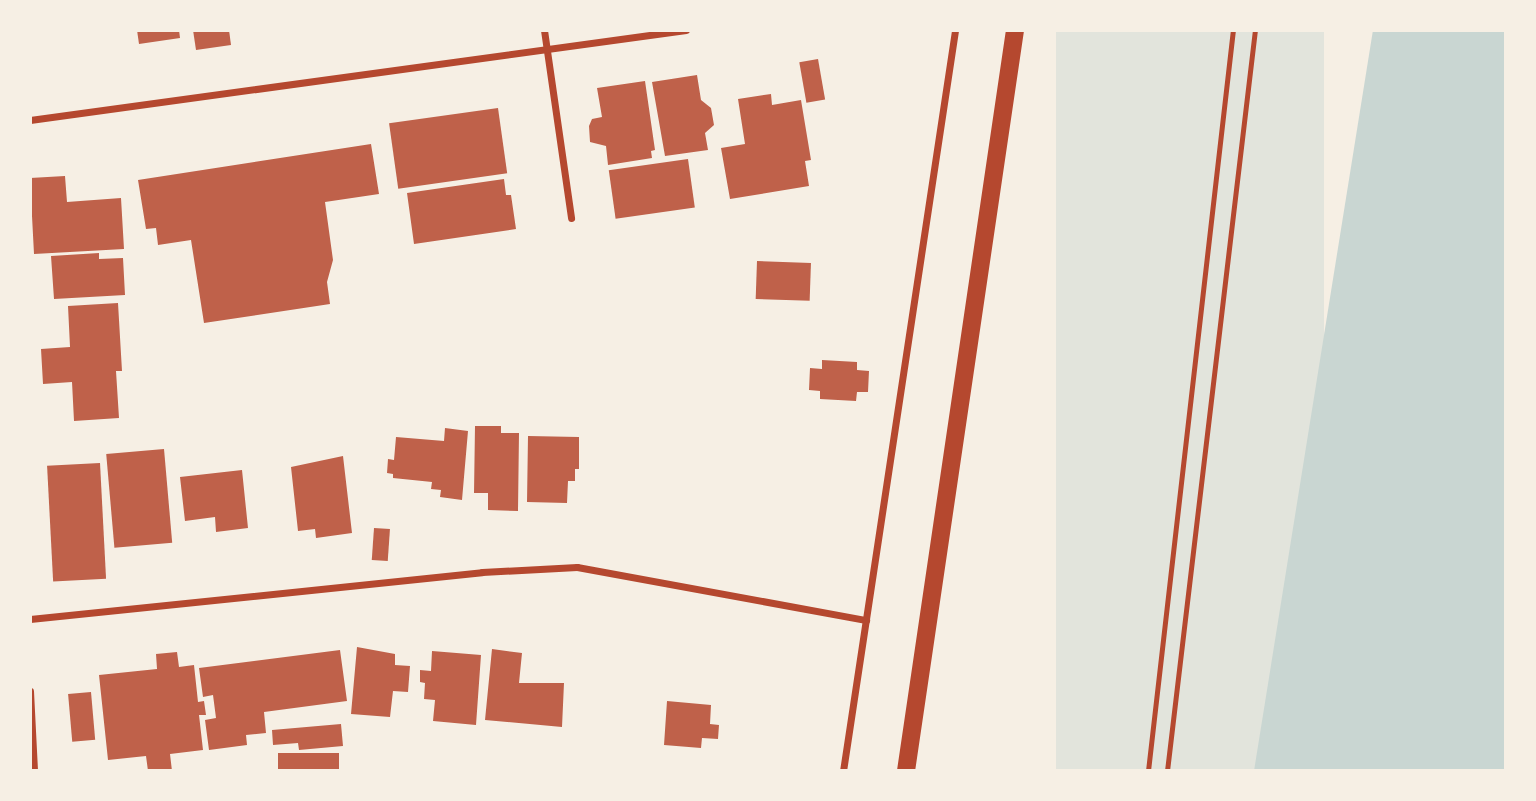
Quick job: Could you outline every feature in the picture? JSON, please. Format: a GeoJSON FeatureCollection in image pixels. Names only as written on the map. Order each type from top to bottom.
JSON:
{"type":"FeatureCollection","features":[{"type":"Feature","properties":{"kind":"main road"},"geometry":{"type":"LineString","coordinates":[[906,771],[1016,30]]}},
{"type":"Feature","properties":{"kind":"street"},"geometry":{"type":"LineString","coordinates":[[544,30],[571,218]]}},
{"type":"Feature","properties":{"kind":"street"},"geometry":{"type":"LineString","coordinates":[[30,120],[686,30]]}},
{"type":"Feature","properties":{"kind":"street"},"geometry":{"type":"LineString","coordinates":[[843,771],[955,30]]}},
{"type":"Feature","properties":{"kind":"street"},"geometry":{"type":"LineString","coordinates":[[30,619],[482,572],[577,567],[866,620]]}},
{"type":"Feature","properties":{"kind":"street"},"geometry":{"type":"LineString","coordinates":[[30,691],[34,771]]}},
{"type":"Feature","properties":{"kind":"path"},"geometry":{"type":"LineString","coordinates":[[1148,771],[1233,30]]}},
{"type":"Feature","properties":{"kind":"path"},"geometry":{"type":"LineString","coordinates":[[1167,771],[1255,30]]}},
{"type":"Feature","properties":{"kind":"shaded area"},"geometry":{"type":"Polygon","coordinates":[[[1056,30],[1324,30],[1324,771],[1056,771],[1056,30]]]}},
{"type":"Feature","properties":{"kind":"shaded area"},"geometry":{"type":"Polygon","coordinates":[[[1373,30],[1506,30],[1506,771],[1254,771],[1373,30]]]}},
{"type":"Feature","properties":{"kind":"building"},"geometry":{"type":"Polygon","coordinates":[[[137,30],[179,30],[180,38],[139,44],[137,30]]]}},
{"type":"Feature","properties":{"kind":"building"},"geometry":{"type":"Polygon","coordinates":[[[193,30],[229,30],[231,45],[196,50],[193,30]]]}},
{"type":"Feature","properties":{"kind":"building"},"geometry":{"type":"Polygon","coordinates":[[[818,59],[825,99],[806,103],[799,62],[818,59]]]}},
{"type":"Feature","properties":{"kind":"building"},"geometry":{"type":"Polygon","coordinates":[[[697,75],[701,100],[711,108],[714,125],[705,133],[708,150],[665,156],[652,82],[697,75]]]}},
{"type":"Feature","properties":{"kind":"building"},"geometry":{"type":"Polygon","coordinates":[[[645,81],[655,150],[651,151],[652,158],[608,165],[606,146],[590,142],[589,126],[592,119],[602,117],[597,88],[645,81]]]}},
{"type":"Feature","properties":{"kind":"building"},"geometry":{"type":"Polygon","coordinates":[[[771,94],[772,105],[801,100],[811,160],[805,161],[809,186],[730,199],[721,148],[745,144],[738,99],[771,94]]]}},
{"type":"Feature","properties":{"kind":"building"},"geometry":{"type":"Polygon","coordinates":[[[498,108],[507,173],[398,189],[389,123],[498,108]]]}},
{"type":"Feature","properties":{"kind":"building"},"geometry":{"type":"Polygon","coordinates":[[[371,144],[379,194],[325,202],[333,260],[327,282],[330,304],[204,323],[191,240],[158,245],[156,228],[146,229],[138,180],[371,144]]]}},
{"type":"Feature","properties":{"kind":"building"},"geometry":{"type":"Polygon","coordinates":[[[688,159],[695,208],[616,219],[609,170],[688,159]]]}},
{"type":"Feature","properties":{"kind":"building"},"geometry":{"type":"Polygon","coordinates":[[[65,176],[67,202],[121,198],[124,249],[34,254],[30,178],[65,176]]]}},
{"type":"Feature","properties":{"kind":"building"},"geometry":{"type":"Polygon","coordinates":[[[504,179],[506,195],[511,195],[516,229],[414,244],[407,193],[504,179]]]}},
{"type":"Feature","properties":{"kind":"building"},"geometry":{"type":"Polygon","coordinates":[[[99,253],[99,259],[123,258],[125,295],[54,299],[51,256],[99,253]]]}},
{"type":"Feature","properties":{"kind":"building"},"geometry":{"type":"Polygon","coordinates":[[[757,261],[811,263],[810,301],[756,299],[757,261]]]}},
{"type":"Feature","properties":{"kind":"building"},"geometry":{"type":"Polygon","coordinates":[[[118,303],[122,371],[116,371],[119,418],[74,421],[72,382],[43,384],[41,349],[70,347],[68,306],[118,303]]]}},
{"type":"Feature","properties":{"kind":"building"},"geometry":{"type":"Polygon","coordinates":[[[822,360],[857,362],[857,370],[869,371],[868,392],[857,392],[856,401],[820,399],[820,391],[809,390],[810,368],[822,369],[822,360]]]}},
{"type":"Feature","properties":{"kind":"building"},"geometry":{"type":"Polygon","coordinates":[[[475,426],[501,426],[501,433],[519,433],[518,511],[488,510],[488,493],[474,493],[475,426]]]}},
{"type":"Feature","properties":{"kind":"building"},"geometry":{"type":"Polygon","coordinates":[[[445,428],[468,431],[462,500],[440,497],[441,490],[431,489],[432,482],[393,478],[393,474],[387,473],[388,459],[394,460],[396,437],[444,441],[445,428]]]}},
{"type":"Feature","properties":{"kind":"building"},"geometry":{"type":"Polygon","coordinates":[[[528,436],[579,437],[579,469],[575,469],[575,481],[568,481],[567,503],[527,502],[528,436]]]}},
{"type":"Feature","properties":{"kind":"building"},"geometry":{"type":"Polygon","coordinates":[[[164,449],[172,543],[114,548],[106,454],[164,449]]]}},
{"type":"Feature","properties":{"kind":"building"},"geometry":{"type":"Polygon","coordinates":[[[343,456],[352,533],[316,538],[315,529],[298,531],[291,467],[343,456]]]}},
{"type":"Feature","properties":{"kind":"building"},"geometry":{"type":"Polygon","coordinates":[[[100,463],[106,579],[53,582],[47,466],[100,463]]]}},
{"type":"Feature","properties":{"kind":"building"},"geometry":{"type":"Polygon","coordinates":[[[242,470],[248,528],[216,532],[215,517],[185,521],[180,477],[242,470]]]}},
{"type":"Feature","properties":{"kind":"building"},"geometry":{"type":"Polygon","coordinates":[[[374,528],[390,529],[388,561],[372,560],[374,528]]]}},
{"type":"Feature","properties":{"kind":"building"},"geometry":{"type":"Polygon","coordinates":[[[357,647],[395,654],[395,665],[410,666],[408,692],[393,691],[390,717],[351,714],[357,647]]]}},
{"type":"Feature","properties":{"kind":"building"},"geometry":{"type":"Polygon","coordinates":[[[492,649],[522,653],[519,683],[564,683],[562,727],[485,720],[492,649]]]}},
{"type":"Feature","properties":{"kind":"building"},"geometry":{"type":"Polygon","coordinates":[[[340,650],[347,701],[264,712],[266,733],[246,735],[247,745],[209,750],[205,720],[216,718],[213,695],[203,697],[199,668],[340,650]]]}},
{"type":"Feature","properties":{"kind":"building"},"geometry":{"type":"Polygon","coordinates":[[[432,651],[481,655],[476,725],[433,721],[435,700],[424,699],[425,683],[420,682],[420,670],[431,671],[432,651]]]}},
{"type":"Feature","properties":{"kind":"building"},"geometry":{"type":"Polygon","coordinates":[[[177,652],[179,667],[194,665],[198,702],[204,701],[206,715],[199,715],[203,750],[170,754],[172,771],[148,771],[146,756],[108,760],[99,675],[157,669],[156,654],[177,652]]]}},
{"type":"Feature","properties":{"kind":"building"},"geometry":{"type":"Polygon","coordinates":[[[91,692],[95,740],[72,742],[68,694],[91,692]]]}},
{"type":"Feature","properties":{"kind":"building"},"geometry":{"type":"Polygon","coordinates":[[[667,701],[711,705],[710,724],[719,725],[718,739],[702,738],[701,748],[664,745],[667,701]]]}},
{"type":"Feature","properties":{"kind":"building"},"geometry":{"type":"Polygon","coordinates":[[[341,724],[343,746],[299,750],[298,743],[273,745],[272,730],[341,724]]]}},
{"type":"Feature","properties":{"kind":"building"},"geometry":{"type":"Polygon","coordinates":[[[278,753],[339,753],[339,771],[278,771],[278,753]]]}}]}
